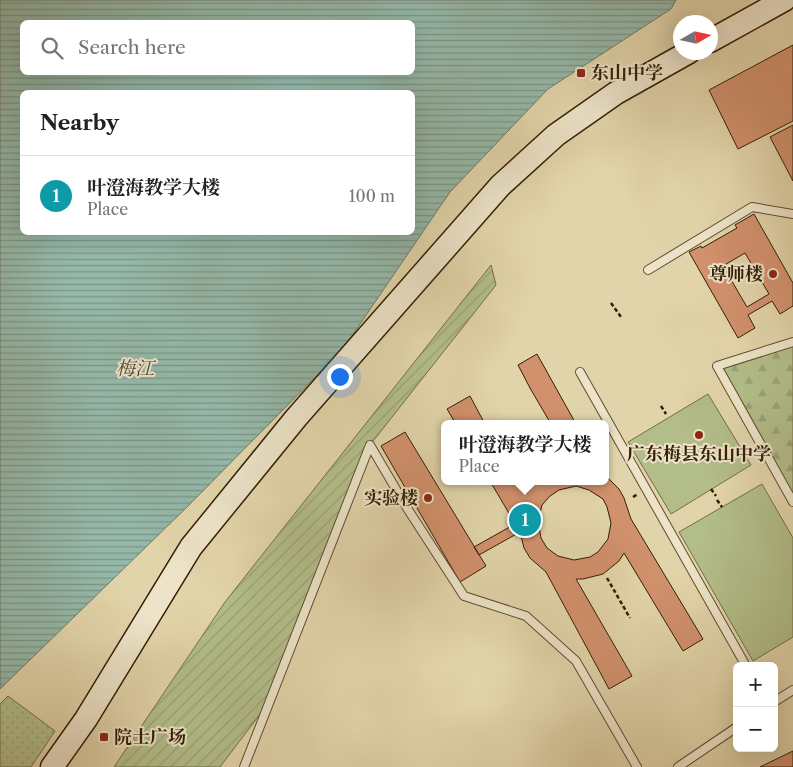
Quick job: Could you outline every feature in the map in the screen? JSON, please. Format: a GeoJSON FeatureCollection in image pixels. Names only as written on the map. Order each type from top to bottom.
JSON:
{"type":"FeatureCollection","features":[{"type":"Feature","properties":{"kind":"main road"},"geometry":{"type":"LineString","coordinates":[[718,37],[784,0]]}},
{"type":"Feature","properties":{"kind":"main road"},"geometry":{"type":"LineString","coordinates":[[52,767],[86,719],[190,547],[296,418],[500,186],[556,136],[616,93],[675,60]]}},
{"type":"Feature","properties":{"kind":"lane"},"geometry":{"type":"LineString","coordinates":[[648,270],[752,207],[793,214]]}},
{"type":"Feature","properties":{"kind":"lane"},"geometry":{"type":"LineString","coordinates":[[793,342],[717,366],[793,502]]}},
{"type":"Feature","properties":{"kind":"lane"},"geometry":{"type":"LineString","coordinates":[[580,372],[607,420]]}},
{"type":"Feature","properties":{"kind":"lane"},"geometry":{"type":"LineString","coordinates":[[609,423],[744,662]]}},
{"type":"Feature","properties":{"kind":"lane"},"geometry":{"type":"LineString","coordinates":[[244,767],[370,445],[407,508],[464,596],[526,616],[576,661],[638,767]]}},
{"type":"Feature","properties":{"kind":"lane"},"geometry":{"type":"LineString","coordinates":[[778,699],[793,690]]}},
{"type":"Feature","properties":{"kind":"lane"},"geometry":{"type":"LineString","coordinates":[[678,767],[733,731]]}},
{"type":"Feature","properties":{"kind":"path"},"geometry":{"type":"LineString","coordinates":[[611,303],[621,316]]}},
{"type":"Feature","properties":{"kind":"path"},"geometry":{"type":"LineString","coordinates":[[661,406],[666,414]]}},
{"type":"Feature","properties":{"kind":"path"},"geometry":{"type":"LineString","coordinates":[[711,489],[722,507]]}},
{"type":"Feature","properties":{"kind":"path"},"geometry":{"type":"LineString","coordinates":[[607,578],[630,618]]}},
{"type":"Feature","properties":{"kind":"green space"},"geometry":{"type":"Polygon","coordinates":[[[491,265],[496,285],[370,445],[270,701],[220,767],[114,767],[225,602],[491,265]]]}},
{"type":"Feature","properties":{"kind":"green space"},"geometry":{"type":"Polygon","coordinates":[[[793,342],[793,502],[717,366],[793,342]]]}},
{"type":"Feature","properties":{"kind":"green space"},"geometry":{"type":"Polygon","coordinates":[[[708,394],[751,465],[671,514],[628,442],[708,394]]]}},
{"type":"Feature","properties":{"kind":"green space"},"geometry":{"type":"Polygon","coordinates":[[[762,484],[793,538],[793,637],[753,661],[679,532],[762,484]]]}},
{"type":"Feature","properties":{"kind":"green space"},"geometry":{"type":"Polygon","coordinates":[[[8,696],[55,731],[31,767],[0,767],[0,704],[8,696]]]}},
{"type":"Feature","properties":{"kind":"water","name":"梅江"},"geometry":{"type":"Polygon","coordinates":[[[0,0],[676,0],[671,9],[548,89],[450,192],[343,349],[186,508],[0,689],[0,0]]]}},
{"type":"Feature","properties":{"kind":"building"},"geometry":{"type":"Polygon","coordinates":[[[793,45],[793,121],[738,149],[709,90],[793,45]]]}},
{"type":"Feature","properties":{"kind":"building"},"geometry":{"type":"Polygon","coordinates":[[[793,125],[793,181],[770,137],[793,125]]]}},
{"type":"Feature","properties":{"kind":"building","name":"尊师楼"},"geometry":{"type":"Polygon","coordinates":[[[754,214],[793,283],[793,306],[780,314],[772,301],[748,315],[755,328],[738,338],[689,252],[701,246],[702,248],[737,228],[735,225],[754,214]],[[745,253],[723,266],[747,307],[769,294],[745,253]]]}},
{"type":"Feature","properties":{"kind":"building"},"geometry":{"type":"Polygon","coordinates":[[[537,354],[574,420],[549,420],[518,365],[537,354]]]}},
{"type":"Feature","properties":{"kind":"building"},"geometry":{"type":"Polygon","coordinates":[[[470,396],[483,420],[454,420],[447,409],[470,396]]]}},
{"type":"Feature","properties":{"kind":"building","name":"实验楼"},"geometry":{"type":"Polygon","coordinates":[[[405,432],[486,566],[460,582],[381,446],[405,432]]]}},
{"type":"Feature","properties":{"kind":"building"},"geometry":{"type":"Polygon","coordinates":[[[609,479],[619,489],[631,519],[703,639],[683,651],[624,553],[619,561],[603,574],[576,579],[632,676],[609,689],[546,572],[530,558],[524,548],[520,532],[492,485],[521,485],[526,494],[534,485],[609,485],[609,479]],[[576,486],[559,490],[550,496],[542,505],[538,521],[541,538],[547,548],[558,556],[574,560],[590,557],[598,552],[608,539],[611,523],[603,499],[589,490],[576,486]]]}},
{"type":"Feature","properties":{"kind":"building"},"geometry":{"type":"Polygon","coordinates":[[[515,524],[520,532],[479,555],[474,547],[515,524]]]}},
{"type":"Feature","properties":{"kind":"building"},"geometry":{"type":"Polygon","coordinates":[[[793,751],[793,767],[760,767],[793,751]]]}},
{"type":"Feature","properties":{"kind":"place","name":"东山中学"},"geometry":{"type":"Point","coordinates":[581,73]}},
{"type":"Feature","properties":{"kind":"place","name":"尊师楼"},"geometry":{"type":"Point","coordinates":[773,274]}},
{"type":"Feature","properties":{"kind":"place","name":"广东梅县东山中学"},"geometry":{"type":"Point","coordinates":[699,435]}},
{"type":"Feature","properties":{"kind":"place","name":"实验楼"},"geometry":{"type":"Point","coordinates":[428,498]}},
{"type":"Feature","properties":{"kind":"place","name":"叶澄海教学大楼"},"geometry":{"type":"Point","coordinates":[525,520]}},
{"type":"Feature","properties":{"kind":"place","name":"院士广场"},"geometry":{"type":"Point","coordinates":[104,737]}}]}
